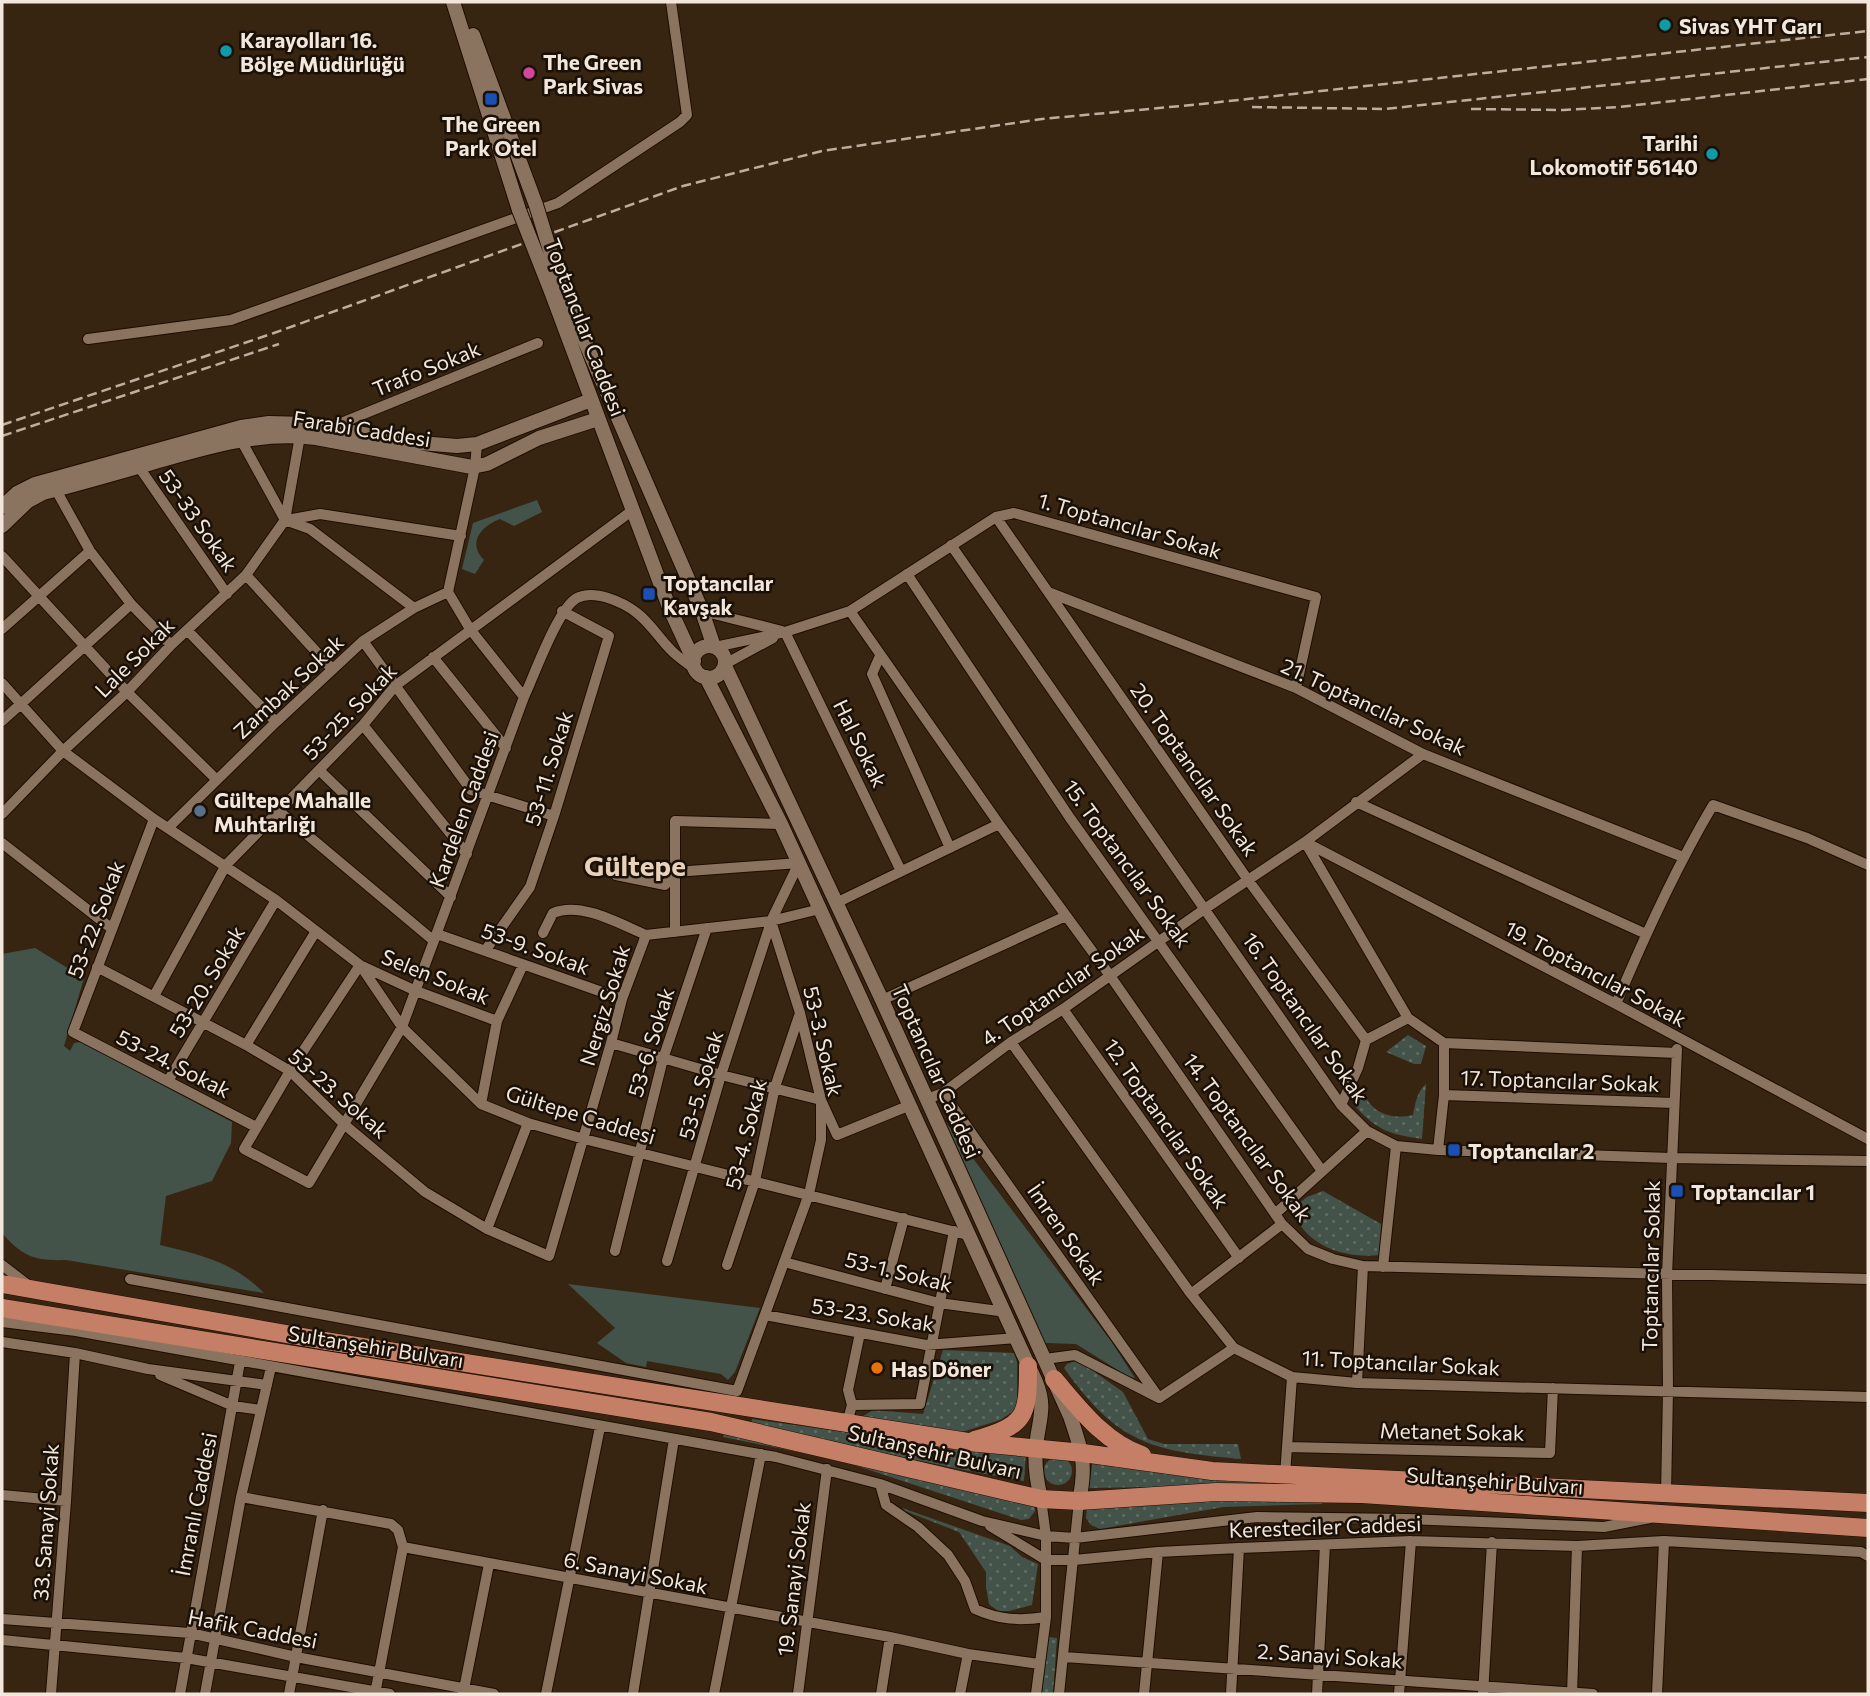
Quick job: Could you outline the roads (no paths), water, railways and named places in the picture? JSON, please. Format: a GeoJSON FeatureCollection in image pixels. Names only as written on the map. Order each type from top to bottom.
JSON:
{"type":"FeatureCollection","features":[{"type":"Feature","properties":{"kind":"highway","name":"Sultanşehir Bulvarı"},"geometry":{"type":"LineString","coordinates":[[2,1284],[340,1343],[968,1442],[1083,1453],[1212,1471],[1868,1503]]}},
{"type":"Feature","properties":{"kind":"highway","name":"Sultanşehir Bulvarı"},"geometry":{"type":"LineString","coordinates":[[2,1308],[711,1422],[1041,1499],[1079,1501],[1216,1492],[1362,1494],[1868,1528]]}},
{"type":"Feature","properties":{"kind":"highway"},"geometry":{"type":"LineString","coordinates":[[968,1442],[1006,1431],[1022,1417],[1037,1363]]}},
{"type":"Feature","properties":{"kind":"highway"},"geometry":{"type":"LineString","coordinates":[[1054,1379],[1092,1422],[1127,1450],[1172,1466]]}},
{"type":"Feature","properties":{"kind":"street"},"geometry":{"type":"LineString","coordinates":[[88,339],[231,320],[558,203],[680,122],[687,114],[671,2]]}},
{"type":"Feature","properties":{"kind":"street","name":"Toptancılar Caddesi"},"geometry":{"type":"LineString","coordinates":[[458,5],[536,205],[557,292],[591,400],[669,607],[698,669],[781,824],[908,1106],[961,1233],[1006,1312],[1017,1338],[1054,1379],[1083,1453],[1084,1469],[1079,1501]]}},
{"type":"Feature","properties":{"kind":"street","name":"Toptancılar Caddesi"},"geometry":{"type":"LineString","coordinates":[[458,5],[519,209],[699,605],[714,647]]}},
{"type":"Feature","properties":{"kind":"street","name":"Trafo Sokak"},"geometry":{"type":"LineString","coordinates":[[329,428],[538,343]]}},
{"type":"Feature","properties":{"kind":"street","name":"Farabi Caddesi"},"geometry":{"type":"LineString","coordinates":[[2,507],[17,493],[35,484],[241,427],[269,423],[306,424],[408,442],[457,446],[477,444],[591,400]]}},
{"type":"Feature","properties":{"kind":"street"},"geometry":{"type":"LineString","coordinates":[[475,467],[487,464],[539,438],[598,419]]}},
{"type":"Feature","properties":{"kind":"street"},"geometry":{"type":"LineString","coordinates":[[285,520],[300,436]]}},
{"type":"Feature","properties":{"kind":"street","name":"Farabi Caddesi"},"geometry":{"type":"LineString","coordinates":[[2,526],[28,501],[56,490],[241,440],[300,436],[475,467]]}},
{"type":"Feature","properties":{"kind":"street"},"geometry":{"type":"LineString","coordinates":[[241,440],[285,520],[310,529],[414,608]]}},
{"type":"Feature","properties":{"kind":"street"},"geometry":{"type":"LineString","coordinates":[[477,444],[475,467],[448,592],[470,629],[524,697]]}},
{"type":"Feature","properties":{"kind":"street","name":"53-33 Sokak"},"geometry":{"type":"LineString","coordinates":[[139,467],[227,594]]}},
{"type":"Feature","properties":{"kind":"street"},"geometry":{"type":"LineString","coordinates":[[56,490],[90,551],[131,604],[171,645]]}},
{"type":"Feature","properties":{"kind":"street"},"geometry":{"type":"LineString","coordinates":[[2,497],[17,493]]}},
{"type":"Feature","properties":{"kind":"street","name":"53-25. Sokak"},"geometry":{"type":"LineString","coordinates":[[154,996],[226,865],[363,725],[395,687],[633,510]]}},
{"type":"Feature","properties":{"kind":"street","name":"1. Toptancılar Sokak"},"geometry":{"type":"LineString","coordinates":[[996,516],[1014,513],[1316,597],[1296,688]]}},
{"type":"Feature","properties":{"kind":"street"},"geometry":{"type":"LineString","coordinates":[[285,520],[320,514],[461,536]]}},
{"type":"Feature","properties":{"kind":"street"},"geometry":{"type":"LineString","coordinates":[[698,669],[700,649],[785,632],[850,611],[996,516]]}},
{"type":"Feature","properties":{"kind":"street","name":"20. Toptancılar Sokak"},"geometry":{"type":"LineString","coordinates":[[996,516],[1248,880],[1366,1040]]}},
{"type":"Feature","properties":{"kind":"street","name":"Lale Sokak"},"geometry":{"type":"LineString","coordinates":[[2,814],[171,645],[246,575],[285,520]]}},
{"type":"Feature","properties":{"kind":"street","name":"16. Toptancılar Sokak"},"geometry":{"type":"LineString","coordinates":[[951,545],[1341,1105],[1367,1131],[1396,1146],[1438,1150],[1868,1161]]}},
{"type":"Feature","properties":{"kind":"street"},"geometry":{"type":"LineString","coordinates":[[2,629],[90,551]]}},
{"type":"Feature","properties":{"kind":"street"},"geometry":{"type":"LineString","coordinates":[[2,556],[127,691],[217,780]]}},
{"type":"Feature","properties":{"kind":"street"},"geometry":{"type":"LineString","coordinates":[[246,575],[332,669]]}},
{"type":"Feature","properties":{"kind":"street","name":"15. Toptancılar Sokak"},"geometry":{"type":"LineString","coordinates":[[907,575],[1070,818],[1322,1171]]}},
{"type":"Feature","properties":{"kind":"street","name":"Zambak Sokak"},"geometry":{"type":"LineString","coordinates":[[169,827],[363,641],[414,608],[448,592]]}},
{"type":"Feature","properties":{"kind":"street","name":"21. Toptancılar Sokak"},"geometry":{"type":"LineString","coordinates":[[1048,592],[1296,688],[1423,754],[1683,857]]}},
{"type":"Feature","properties":{"kind":"street"},"geometry":{"type":"LineString","coordinates":[[562,611],[576,598],[589,595],[628,607],[640,615],[672,652],[698,669],[718,676],[725,665],[785,632]]}},
{"type":"Feature","properties":{"kind":"street"},"geometry":{"type":"LineString","coordinates":[[2,722],[131,604]]}},
{"type":"Feature","properties":{"kind":"street"},"geometry":{"type":"LineString","coordinates":[[669,607],[688,617],[699,605],[785,632]]}},
{"type":"Feature","properties":{"kind":"street","name":"Kardelen Caddesi"},"geometry":{"type":"LineString","coordinates":[[256,1127],[244,1149],[309,1182],[401,1027],[524,697],[562,611]]}},
{"type":"Feature","properties":{"kind":"street","name":"53-11. Sokak"},"geometry":{"type":"LineString","coordinates":[[485,951],[530,887],[609,636],[562,611]]}},
{"type":"Feature","properties":{"kind":"street","name":"14. Toptancılar Sokak"},"geometry":{"type":"LineString","coordinates":[[850,611],[999,824],[1111,977],[1282,1224],[1308,1249],[1333,1259],[1363,1266],[1868,1279]]}},
{"type":"Feature","properties":{"kind":"street"},"geometry":{"type":"LineString","coordinates":[[187,630],[276,722]]}},
{"type":"Feature","properties":{"kind":"street","name":"Hal Sokak"},"geometry":{"type":"LineString","coordinates":[[785,632],[901,871]]}},
{"type":"Feature","properties":{"kind":"street"},"geometry":{"type":"LineString","coordinates":[[363,641],[471,790],[554,816]]}},
{"type":"Feature","properties":{"kind":"street"},"geometry":{"type":"LineString","coordinates":[[714,647],[723,653],[725,665]]}},
{"type":"Feature","properties":{"kind":"street"},"geometry":{"type":"LineString","coordinates":[[880,656],[872,674],[950,848]]}},
{"type":"Feature","properties":{"kind":"street"},"geometry":{"type":"LineString","coordinates":[[433,657],[506,748]]}},
{"type":"Feature","properties":{"kind":"street","name":"Toptancılar Caddesi"},"geometry":{"type":"LineString","coordinates":[[725,665],[883,1000],[1037,1363],[1042,1398],[1035,1450],[1036,1478],[1041,1499]]}},
{"type":"Feature","properties":{"kind":"street","name":"Gültepe Caddesi"},"geometry":{"type":"LineString","coordinates":[[2,682],[63,751],[154,819],[276,900],[360,965],[401,1027],[481,1104],[528,1123],[584,1139],[961,1233]]}},
{"type":"Feature","properties":{"kind":"street"},"geometry":{"type":"LineString","coordinates":[[363,725],[467,854]]}},
{"type":"Feature","properties":{"kind":"street","name":"4. Toptancılar Sokak"},"geometry":{"type":"LineString","coordinates":[[927,1099],[943,1093],[1011,1042],[1111,977],[1206,908],[1305,842],[1423,754]]}},
{"type":"Feature","properties":{"kind":"street"},"geometry":{"type":"LineString","coordinates":[[319,770],[451,897]]}},
{"type":"Feature","properties":{"kind":"street"},"geometry":{"type":"LineString","coordinates":[[1356,803],[1646,934]]}},
{"type":"Feature","properties":{"kind":"street"},"geometry":{"type":"LineString","coordinates":[[1616,1004],[1683,857],[1713,805],[1807,838],[1868,865]]}},
{"type":"Feature","properties":{"kind":"street"},"geometry":{"type":"LineString","coordinates":[[280,812],[436,937]]}},
{"type":"Feature","properties":{"kind":"street","name":"53-22. Sokak"},"geometry":{"type":"LineString","coordinates":[[74,1032],[154,819]]}},
{"type":"Feature","properties":{"kind":"street"},"geometry":{"type":"LineString","coordinates":[[674,932],[675,821],[781,824]]}},
{"type":"Feature","properties":{"kind":"street"},"geometry":{"type":"LineString","coordinates":[[836,903],[999,824]]}},
{"type":"Feature","properties":{"kind":"street"},"geometry":{"type":"LineString","coordinates":[[1305,842],[1408,1018],[1444,1043],[1677,1053]]}},
{"type":"Feature","properties":{"kind":"street","name":"19. Toptancılar Sokak"},"geometry":{"type":"LineString","coordinates":[[1305,842],[1868,1139]]}},
{"type":"Feature","properties":{"kind":"street"},"geometry":{"type":"LineString","coordinates":[[2,843],[111,928]]}},
{"type":"Feature","properties":{"kind":"street"},"geometry":{"type":"LineString","coordinates":[[615,875],[665,885],[675,872],[799,863],[771,921]]}},
{"type":"Feature","properties":{"kind":"street","name":"53-20. Sokak"},"geometry":{"type":"LineString","coordinates":[[168,1081],[276,900]]}},
{"type":"Feature","properties":{"kind":"street","name":"Nergiz Sokak"},"geometry":{"type":"LineString","coordinates":[[549,1256],[622,999],[646,935],[771,921],[820,909]]}},
{"type":"Feature","properties":{"kind":"street"},"geometry":{"type":"LineString","coordinates":[[543,933],[553,914],[568,910],[605,918],[646,935]]}},
{"type":"Feature","properties":{"kind":"street"},"geometry":{"type":"LineString","coordinates":[[883,1000],[1066,916]]}},
{"type":"Feature","properties":{"kind":"street","name":"53-3. Sokak"},"geometry":{"type":"LineString","coordinates":[[130,1279],[737,1391],[808,1194],[821,1140],[821,1100],[800,1013],[771,921]]}},
{"type":"Feature","properties":{"kind":"street","name":"53-5. Sokak"},"geometry":{"type":"LineString","coordinates":[[667,1261],[721,1075],[771,921]]}},
{"type":"Feature","properties":{"kind":"street","name":"53-6. Sokak"},"geometry":{"type":"LineString","coordinates":[[615,1251],[663,1059],[707,928]]}},
{"type":"Feature","properties":{"kind":"street"},"geometry":{"type":"LineString","coordinates":[[246,1045],[316,931]]}},
{"type":"Feature","properties":{"kind":"street","name":"53-9. Sokak"},"geometry":{"type":"LineString","coordinates":[[436,937],[485,951],[622,999]]}},
{"type":"Feature","properties":{"kind":"street"},"geometry":{"type":"LineString","coordinates":[[256,1127],[289,1071],[360,965]]}},
{"type":"Feature","properties":{"kind":"street","name":"Selen Sokak"},"geometry":{"type":"LineString","coordinates":[[360,965],[416,991],[497,1021]]}},
{"type":"Feature","properties":{"kind":"street"},"geometry":{"type":"LineString","coordinates":[[481,1104],[497,1021],[523,965]]}},
{"type":"Feature","properties":{"kind":"street","name":"53-23. Sokak"},"geometry":{"type":"LineString","coordinates":[[97,967],[246,1045],[289,1071],[345,1125],[425,1192],[487,1229],[549,1256]]}},
{"type":"Feature","properties":{"kind":"street","name":"12. Toptancılar Sokak"},"geometry":{"type":"LineString","coordinates":[[1062,1009],[1239,1258]]}},
{"type":"Feature","properties":{"kind":"street","name":"53-4. Sokak"},"geometry":{"type":"LineString","coordinates":[[727,1265],[755,1181],[775,1087],[800,1013]]}},
{"type":"Feature","properties":{"kind":"street"},"geometry":{"type":"LineString","coordinates":[[1341,1105],[1358,1068],[1366,1040],[1408,1018]]}},
{"type":"Feature","properties":{"kind":"street","name":"53-24. Sokak"},"geometry":{"type":"LineString","coordinates":[[74,1032],[256,1127]]}},
{"type":"Feature","properties":{"kind":"street","name":"Toptancılar Sokak"},"geometry":{"type":"LineString","coordinates":[[1666,1494],[1667,1275],[1678,1039]]}},
{"type":"Feature","properties":{"kind":"street","name":"11. Toptancılar Sokak"},"geometry":{"type":"LineString","coordinates":[[1011,1042],[1191,1294],[1234,1348],[1292,1377],[1357,1382],[1868,1397]]}},
{"type":"Feature","properties":{"kind":"street"},"geometry":{"type":"LineString","coordinates":[[611,1043],[821,1100],[836,1135],[908,1106]]}},
{"type":"Feature","properties":{"kind":"street"},"geometry":{"type":"LineString","coordinates":[[1438,1150],[1444,1095],[1444,1043]]}},
{"type":"Feature","properties":{"kind":"street","name":"İmren Sokak"},"geometry":{"type":"LineString","coordinates":[[943,1093],[1159,1398]]}},
{"type":"Feature","properties":{"kind":"street","name":"17. Toptancılar Sokak"},"geometry":{"type":"LineString","coordinates":[[1444,1095],[1674,1103]]}},
{"type":"Feature","properties":{"kind":"street"},"geometry":{"type":"LineString","coordinates":[[487,1229],[528,1123]]}},
{"type":"Feature","properties":{"kind":"street"},"geometry":{"type":"LineString","coordinates":[[1275,1214],[1367,1131]]}},
{"type":"Feature","properties":{"kind":"street"},"geometry":{"type":"LineString","coordinates":[[1383,1267],[1396,1146]]}},
{"type":"Feature","properties":{"kind":"street"},"geometry":{"type":"LineString","coordinates":[[885,1289],[904,1219]]}},
{"type":"Feature","properties":{"kind":"street"},"geometry":{"type":"LineString","coordinates":[[1191,1294],[1282,1224]]}},
{"type":"Feature","properties":{"kind":"street"},"geometry":{"type":"LineString","coordinates":[[852,1405],[920,1404],[939,1303],[961,1233]]}},
{"type":"Feature","properties":{"kind":"street","name":"53-1. Sokak"},"geometry":{"type":"LineString","coordinates":[[784,1262],[939,1303],[1006,1312]]}},
{"type":"Feature","properties":{"kind":"street"},"geometry":{"type":"LineString","coordinates":[[2,1265],[33,1289]]}},
{"type":"Feature","properties":{"kind":"street"},"geometry":{"type":"LineString","coordinates":[[1357,1382],[1363,1266]]}},
{"type":"Feature","properties":{"kind":"street","name":"53-23. Sokak"},"geometry":{"type":"LineString","coordinates":[[765,1315],[933,1345],[1017,1338]]}},
{"type":"Feature","properties":{"kind":"street"},"geometry":{"type":"LineString","coordinates":[[2,1322],[76,1331],[761,1454],[880,1484],[982,1521],[1046,1536],[1075,1538],[1257,1517],[1406,1519],[1604,1527],[1673,1514]]}},
{"type":"Feature","properties":{"kind":"street"},"geometry":{"type":"LineString","coordinates":[[847,1423],[852,1405],[848,1390],[860,1333]]}},
{"type":"Feature","properties":{"kind":"street"},"geometry":{"type":"LineString","coordinates":[[2,1342],[75,1353],[148,1369],[267,1385]]}},
{"type":"Feature","properties":{"kind":"street"},"geometry":{"type":"LineString","coordinates":[[1037,1363],[1075,1355],[1159,1398],[1234,1348]]}},
{"type":"Feature","properties":{"kind":"street","name":"33. Sanayi Sokak"},"geometry":{"type":"LineString","coordinates":[[51,1694],[75,1353]]}},
{"type":"Feature","properties":{"kind":"street","name":"İmranlı Caddesi"},"geometry":{"type":"LineString","coordinates":[[180,1694],[240,1362]]}},
{"type":"Feature","properties":{"kind":"street","name":"İmranlı Caddesi"},"geometry":{"type":"LineString","coordinates":[[205,1694],[241,1497],[271,1367]]}},
{"type":"Feature","properties":{"kind":"street"},"geometry":{"type":"LineString","coordinates":[[148,1369],[233,1406],[261,1410]]}},
{"type":"Feature","properties":{"kind":"street"},"geometry":{"type":"LineString","coordinates":[[1285,1475],[1292,1377]]}},
{"type":"Feature","properties":{"kind":"street","name":"Metanet Sokak"},"geometry":{"type":"LineString","coordinates":[[1287,1447],[1550,1453],[1552,1388]]}},
{"type":"Feature","properties":{"kind":"street"},"geometry":{"type":"LineString","coordinates":[[547,1694],[600,1427]]}},
{"type":"Feature","properties":{"kind":"street"},"geometry":{"type":"LineString","coordinates":[[633,1694],[674,1439]]}},
{"type":"Feature","properties":{"kind":"street"},"geometry":{"type":"LineString","coordinates":[[714,1694],[761,1454]]}},
{"type":"Feature","properties":{"kind":"street","name":"19. Sanayi Sokak"},"geometry":{"type":"LineString","coordinates":[[798,1694],[827,1469]]}},
{"type":"Feature","properties":{"kind":"street"},"geometry":{"type":"LineString","coordinates":[[880,1484],[886,1505],[918,1527],[948,1555],[965,1581],[975,1609],[989,1615],[1019,1621],[1046,1617]]}},
{"type":"Feature","properties":{"kind":"street"},"geometry":{"type":"LineString","coordinates":[[2,1495],[66,1501]]}},
{"type":"Feature","properties":{"kind":"street"},"geometry":{"type":"LineString","coordinates":[[241,1497],[391,1524],[398,1530],[403,1547],[375,1693]]}},
{"type":"Feature","properties":{"kind":"street"},"geometry":{"type":"LineString","coordinates":[[1036,1694],[1046,1617],[1046,1536],[1041,1499]]}},
{"type":"Feature","properties":{"kind":"street"},"geometry":{"type":"LineString","coordinates":[[1059,1694],[1079,1501]]}},
{"type":"Feature","properties":{"kind":"street"},"geometry":{"type":"LineString","coordinates":[[289,1694],[323,1510]]}},
{"type":"Feature","properties":{"kind":"street"},"geometry":{"type":"LineString","coordinates":[[982,1521],[1046,1560]]}},
{"type":"Feature","properties":{"kind":"street"},"geometry":{"type":"LineString","coordinates":[[1399,1694],[1411,1541]]}},
{"type":"Feature","properties":{"kind":"street","name":"Keresteciler Caddesi"},"geometry":{"type":"LineString","coordinates":[[1046,1560],[1158,1552],[1411,1541],[1577,1546],[1664,1541],[1861,1552],[1868,1556]]}},
{"type":"Feature","properties":{"kind":"street"},"geometry":{"type":"LineString","coordinates":[[1657,1694],[1664,1541]]}},
{"type":"Feature","properties":{"kind":"street"},"geometry":{"type":"LineString","coordinates":[[1483,1690],[1492,1542]]}},
{"type":"Feature","properties":{"kind":"street"},"geometry":{"type":"LineString","coordinates":[[1317,1694],[1325,1545]]}},
{"type":"Feature","properties":{"kind":"street"},"geometry":{"type":"LineString","coordinates":[[1572,1694],[1577,1546]]}},
{"type":"Feature","properties":{"kind":"street","name":"6. Sanayi Sokak"},"geometry":{"type":"LineString","coordinates":[[403,1547],[890,1637],[968,1654],[1039,1664]]}},
{"type":"Feature","properties":{"kind":"street"},"geometry":{"type":"LineString","coordinates":[[1231,1694],[1240,1548]]}},
{"type":"Feature","properties":{"kind":"street"},"geometry":{"type":"LineString","coordinates":[[1144,1694],[1158,1552]]}},
{"type":"Feature","properties":{"kind":"street"},"geometry":{"type":"LineString","coordinates":[[464,1692],[489,1563]]}},
{"type":"Feature","properties":{"kind":"street","name":"Hafik Caddesi"},"geometry":{"type":"LineString","coordinates":[[2,1619],[190,1633],[464,1692],[494,1694]]}},
{"type":"Feature","properties":{"kind":"street"},"geometry":{"type":"LineString","coordinates":[[881,1694],[890,1637]]}},
{"type":"Feature","properties":{"kind":"street","name":"Hafik Caddesi"},"geometry":{"type":"LineString","coordinates":[[2,1640],[186,1658],[390,1694]]}},
{"type":"Feature","properties":{"kind":"street"},"geometry":{"type":"LineString","coordinates":[[960,1694],[968,1654]]}},
{"type":"Feature","properties":{"kind":"street","name":"2. Sanayi Sokak"},"geometry":{"type":"LineString","coordinates":[[1064,1657],[1400,1679],[1483,1690],[1593,1694]]}},
{"type":"Feature","properties":{"kind":"railway"},"geometry":{"type":"LineString","coordinates":[[2,425],[274,333],[683,186],[822,151],[1042,119],[1868,31]]}},
{"type":"Feature","properties":{"kind":"railway"},"geometry":{"type":"LineString","coordinates":[[1252,107],[1385,109],[1868,57]]}},
{"type":"Feature","properties":{"kind":"railway"},"geometry":{"type":"LineString","coordinates":[[1471,109],[1564,110],[1619,107],[1868,79]]}},
{"type":"Feature","properties":{"kind":"railway"},"geometry":{"type":"LineString","coordinates":[[2,436],[279,344]]}},
{"type":"Feature","properties":{"kind":"place","name":"Sivas YHT Garı"},"geometry":{"type":"Point","coordinates":[1665,25]}},
{"type":"Feature","properties":{"kind":"place","name":"Karayolları 16. Bölge Müdürlüğü"},"geometry":{"type":"Point","coordinates":[226,51]}},
{"type":"Feature","properties":{"kind":"place","name":"The Green Park Sivas"},"geometry":{"type":"Point","coordinates":[529,73]}},
{"type":"Feature","properties":{"kind":"place","name":"The Green Park Otel"},"geometry":{"type":"Point","coordinates":[491,99]}},
{"type":"Feature","properties":{"kind":"place","name":"Tarihi Lokomotif 56140"},"geometry":{"type":"Point","coordinates":[1712,154]}},
{"type":"Feature","properties":{"kind":"place","name":"Toptancılar Kavşak"},"geometry":{"type":"Point","coordinates":[649,594]}},
{"type":"Feature","properties":{"kind":"place","name":"Gültepe Mahalle Muhtarlığı"},"geometry":{"type":"Point","coordinates":[200,811]}},
{"type":"Feature","properties":{"kind":"place","name":"Toptancılar 2"},"geometry":{"type":"Point","coordinates":[1454,1150]}},
{"type":"Feature","properties":{"kind":"place","name":"Toptancılar 1"},"geometry":{"type":"Point","coordinates":[1677,1191]}},
{"type":"Feature","properties":{"kind":"place","name":"Has Döner"},"geometry":{"type":"Point","coordinates":[877,1368]}},
{"type":"Feature","properties":{"kind":"district","name":"Gültepe"},"geometry":{"type":"Point","coordinates":[635,865]}}]}
